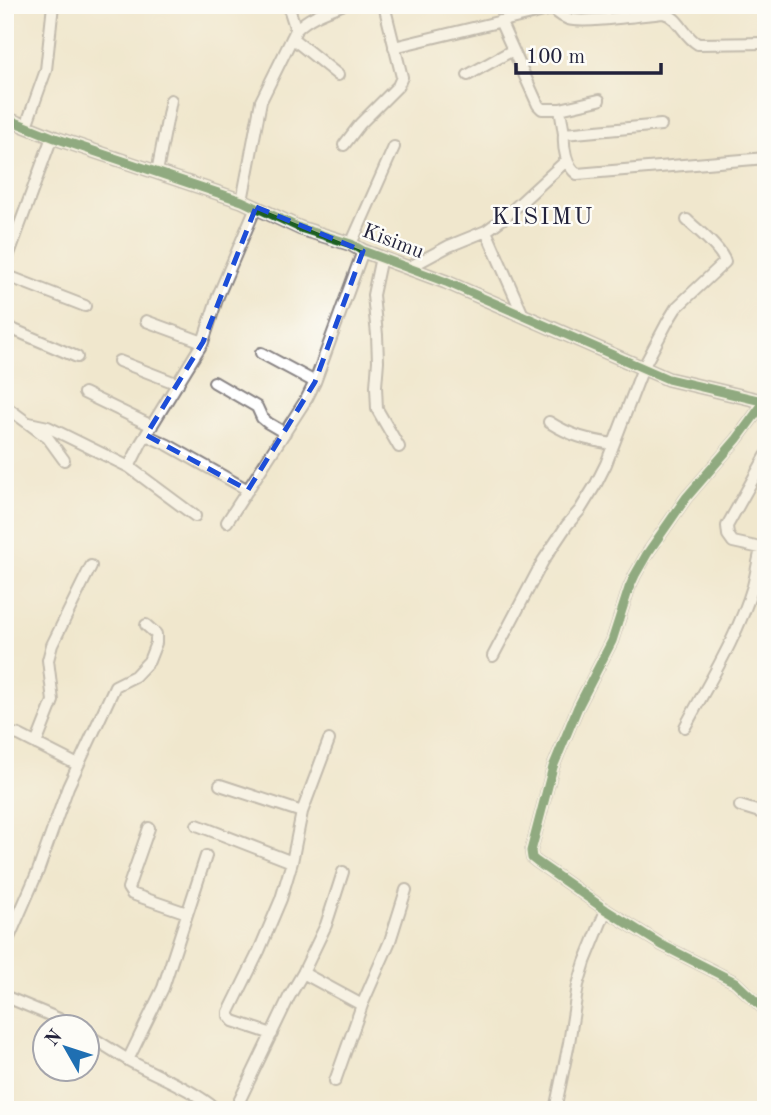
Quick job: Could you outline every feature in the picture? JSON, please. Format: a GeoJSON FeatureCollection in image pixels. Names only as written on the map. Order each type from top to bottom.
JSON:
{"type":"FeatureCollection","features":[{"type":"Feature","properties":{"kind":"street"},"geometry":{"type":"LineString","coordinates":[[26,126],[46,70],[53,5]]}},
{"type":"Feature","properties":{"kind":"street"},"geometry":{"type":"LineString","coordinates":[[288,5],[294,34],[338,75]]}},
{"type":"Feature","properties":{"kind":"street"},"geometry":{"type":"LineString","coordinates":[[242,201],[261,101],[294,34],[308,20],[342,5]]}},
{"type":"Feature","properties":{"kind":"street"},"geometry":{"type":"LineString","coordinates":[[344,145],[360,124],[401,82],[384,5]]}},
{"type":"Feature","properties":{"kind":"street"},"geometry":{"type":"LineString","coordinates":[[394,47],[551,7],[568,19],[576,20],[663,13],[674,18],[692,41],[698,44],[766,43]]}},
{"type":"Feature","properties":{"kind":"street"},"geometry":{"type":"LineString","coordinates":[[500,21],[542,109],[560,109],[599,100]]}},
{"type":"Feature","properties":{"kind":"street"},"geometry":{"type":"LineString","coordinates":[[467,75],[513,50]]}},
{"type":"Feature","properties":{"kind":"street"},"geometry":{"type":"LineString","coordinates":[[157,172],[171,100]]}},
{"type":"Feature","properties":{"kind":"street"},"geometry":{"type":"LineString","coordinates":[[560,109],[567,160],[577,174],[766,158]]}},
{"type":"Feature","properties":{"kind":"street","name":"Kisimu"},"geometry":{"type":"LineString","coordinates":[[5,118],[52,137],[242,201],[300,228],[410,267],[668,379],[765,402]]}},
{"type":"Feature","properties":{"kind":"street"},"geometry":{"type":"LineString","coordinates":[[564,134],[662,125]]}},
{"type":"Feature","properties":{"kind":"street"},"geometry":{"type":"LineString","coordinates":[[5,265],[52,137]]}},
{"type":"Feature","properties":{"kind":"street"},"geometry":{"type":"LineString","coordinates":[[351,244],[394,147]]}},
{"type":"Feature","properties":{"kind":"street"},"geometry":{"type":"LineString","coordinates":[[410,267],[485,231],[505,217],[567,160]]}},
{"type":"Feature","properties":{"kind":"street"},"geometry":{"type":"LineString","coordinates":[[129,467],[203,342],[218,296],[257,207]]}},
{"type":"Feature","properties":{"kind":"street"},"geometry":{"type":"LineString","coordinates":[[492,656],[543,561],[596,484],[643,368],[668,321],[676,308],[725,260],[687,220]]}},
{"type":"Feature","properties":{"kind":"street"},"geometry":{"type":"LineString","coordinates":[[485,231],[523,315]]}},
{"type":"Feature","properties":{"kind":"street"},"geometry":{"type":"LineString","coordinates":[[228,522],[315,382],[363,251]]}},
{"type":"Feature","properties":{"kind":"street"},"geometry":{"type":"LineString","coordinates":[[381,257],[373,295],[378,361],[377,409],[399,447]]}},
{"type":"Feature","properties":{"kind":"street"},"geometry":{"type":"LineString","coordinates":[[5,275],[85,306]]}},
{"type":"Feature","properties":{"kind":"street"},"geometry":{"type":"LineString","coordinates":[[146,321],[203,342]]}},
{"type":"Feature","properties":{"kind":"street"},"geometry":{"type":"LineString","coordinates":[[5,326],[77,357]]}},
{"type":"Feature","properties":{"kind":"street"},"geometry":{"type":"LineString","coordinates":[[261,353],[315,382]]}},
{"type":"Feature","properties":{"kind":"street"},"geometry":{"type":"LineString","coordinates":[[119,361],[178,384]]}},
{"type":"Feature","properties":{"kind":"street"},"geometry":{"type":"LineString","coordinates":[[214,382],[257,407],[268,424],[285,433]]}},
{"type":"Feature","properties":{"kind":"street"},"geometry":{"type":"LineString","coordinates":[[84,393],[248,490]]}},
{"type":"Feature","properties":{"kind":"street"},"geometry":{"type":"LineString","coordinates":[[765,402],[686,498],[641,564],[629,589],[612,641],[578,706],[552,767],[531,851],[533,858],[606,910],[662,945],[735,982],[766,1010]]}},
{"type":"Feature","properties":{"kind":"street"},"geometry":{"type":"LineString","coordinates":[[5,406],[48,438],[64,460]]}},
{"type":"Feature","properties":{"kind":"street"},"geometry":{"type":"LineString","coordinates":[[549,422],[566,433],[613,444]]}},
{"type":"Feature","properties":{"kind":"street"},"geometry":{"type":"LineString","coordinates":[[29,423],[48,427],[129,467],[195,516]]}},
{"type":"Feature","properties":{"kind":"street"},"geometry":{"type":"LineString","coordinates":[[685,727],[724,653],[752,587],[763,549],[733,542],[728,535],[727,526],[766,456]]}},
{"type":"Feature","properties":{"kind":"street"},"geometry":{"type":"LineString","coordinates":[[36,744],[53,701],[48,660],[52,645],[91,566]]}},
{"type":"Feature","properties":{"kind":"street"},"geometry":{"type":"LineString","coordinates":[[5,947],[38,872],[68,787],[115,686],[135,676],[149,661],[156,643],[156,634],[146,625]]}},
{"type":"Feature","properties":{"kind":"street"},"geometry":{"type":"LineString","coordinates":[[5,732],[19,735],[78,765]]}},
{"type":"Feature","properties":{"kind":"street"},"geometry":{"type":"LineString","coordinates":[[272,1034],[233,1021],[229,1012],[260,951],[281,900],[302,812],[329,740]]}},
{"type":"Feature","properties":{"kind":"street"},"geometry":{"type":"LineString","coordinates":[[220,785],[302,812]]}},
{"type":"Feature","properties":{"kind":"street"},"geometry":{"type":"LineString","coordinates":[[740,806],[766,814]]}},
{"type":"Feature","properties":{"kind":"street"},"geometry":{"type":"LineString","coordinates":[[197,825],[292,862]]}},
{"type":"Feature","properties":{"kind":"street"},"geometry":{"type":"LineString","coordinates":[[149,828],[129,891],[187,913]]}},
{"type":"Feature","properties":{"kind":"street"},"geometry":{"type":"LineString","coordinates":[[128,1060],[163,988],[206,856]]}},
{"type":"Feature","properties":{"kind":"street"},"geometry":{"type":"LineString","coordinates":[[236,1110],[326,925],[343,872]]}},
{"type":"Feature","properties":{"kind":"street"},"geometry":{"type":"LineString","coordinates":[[335,1081],[362,1004],[390,941],[406,890]]}},
{"type":"Feature","properties":{"kind":"street"},"geometry":{"type":"LineString","coordinates":[[555,1110],[578,985],[606,910]]}},
{"type":"Feature","properties":{"kind":"street"},"geometry":{"type":"LineString","coordinates":[[303,973],[362,1004]]}},
{"type":"Feature","properties":{"kind":"street"},"geometry":{"type":"LineString","coordinates":[[5,995],[47,1014]]}},
{"type":"Feature","properties":{"kind":"street"},"geometry":{"type":"LineString","coordinates":[[102,1044],[191,1092],[216,1110]]}},
{"type":"Feature","properties":{"kind":"highlighted area"},"geometry":{"type":"Polygon","coordinates":[[[256,207],[363,251],[315,382],[248,490],[146,435],[203,342],[256,207]]]}},
{"type":"Feature","properties":{"kind":"cycle path"},"geometry":{"type":"LineString","coordinates":[[5,118],[55,138],[242,201],[300,228],[351,244],[446,282],[668,379],[766,402]]}},
{"type":"Feature","properties":{"kind":"cycle path"},"geometry":{"type":"LineString","coordinates":[[765,401],[737,439],[686,498],[635,575],[612,641],[578,707],[553,767],[531,851],[532,858],[537,862],[606,910],[662,945],[735,982],[766,1011]]}},
{"type":"Feature","properties":{"kind":"district","name":"KISIMU"},"geometry":{"type":"Point","coordinates":[543,218]}}]}
